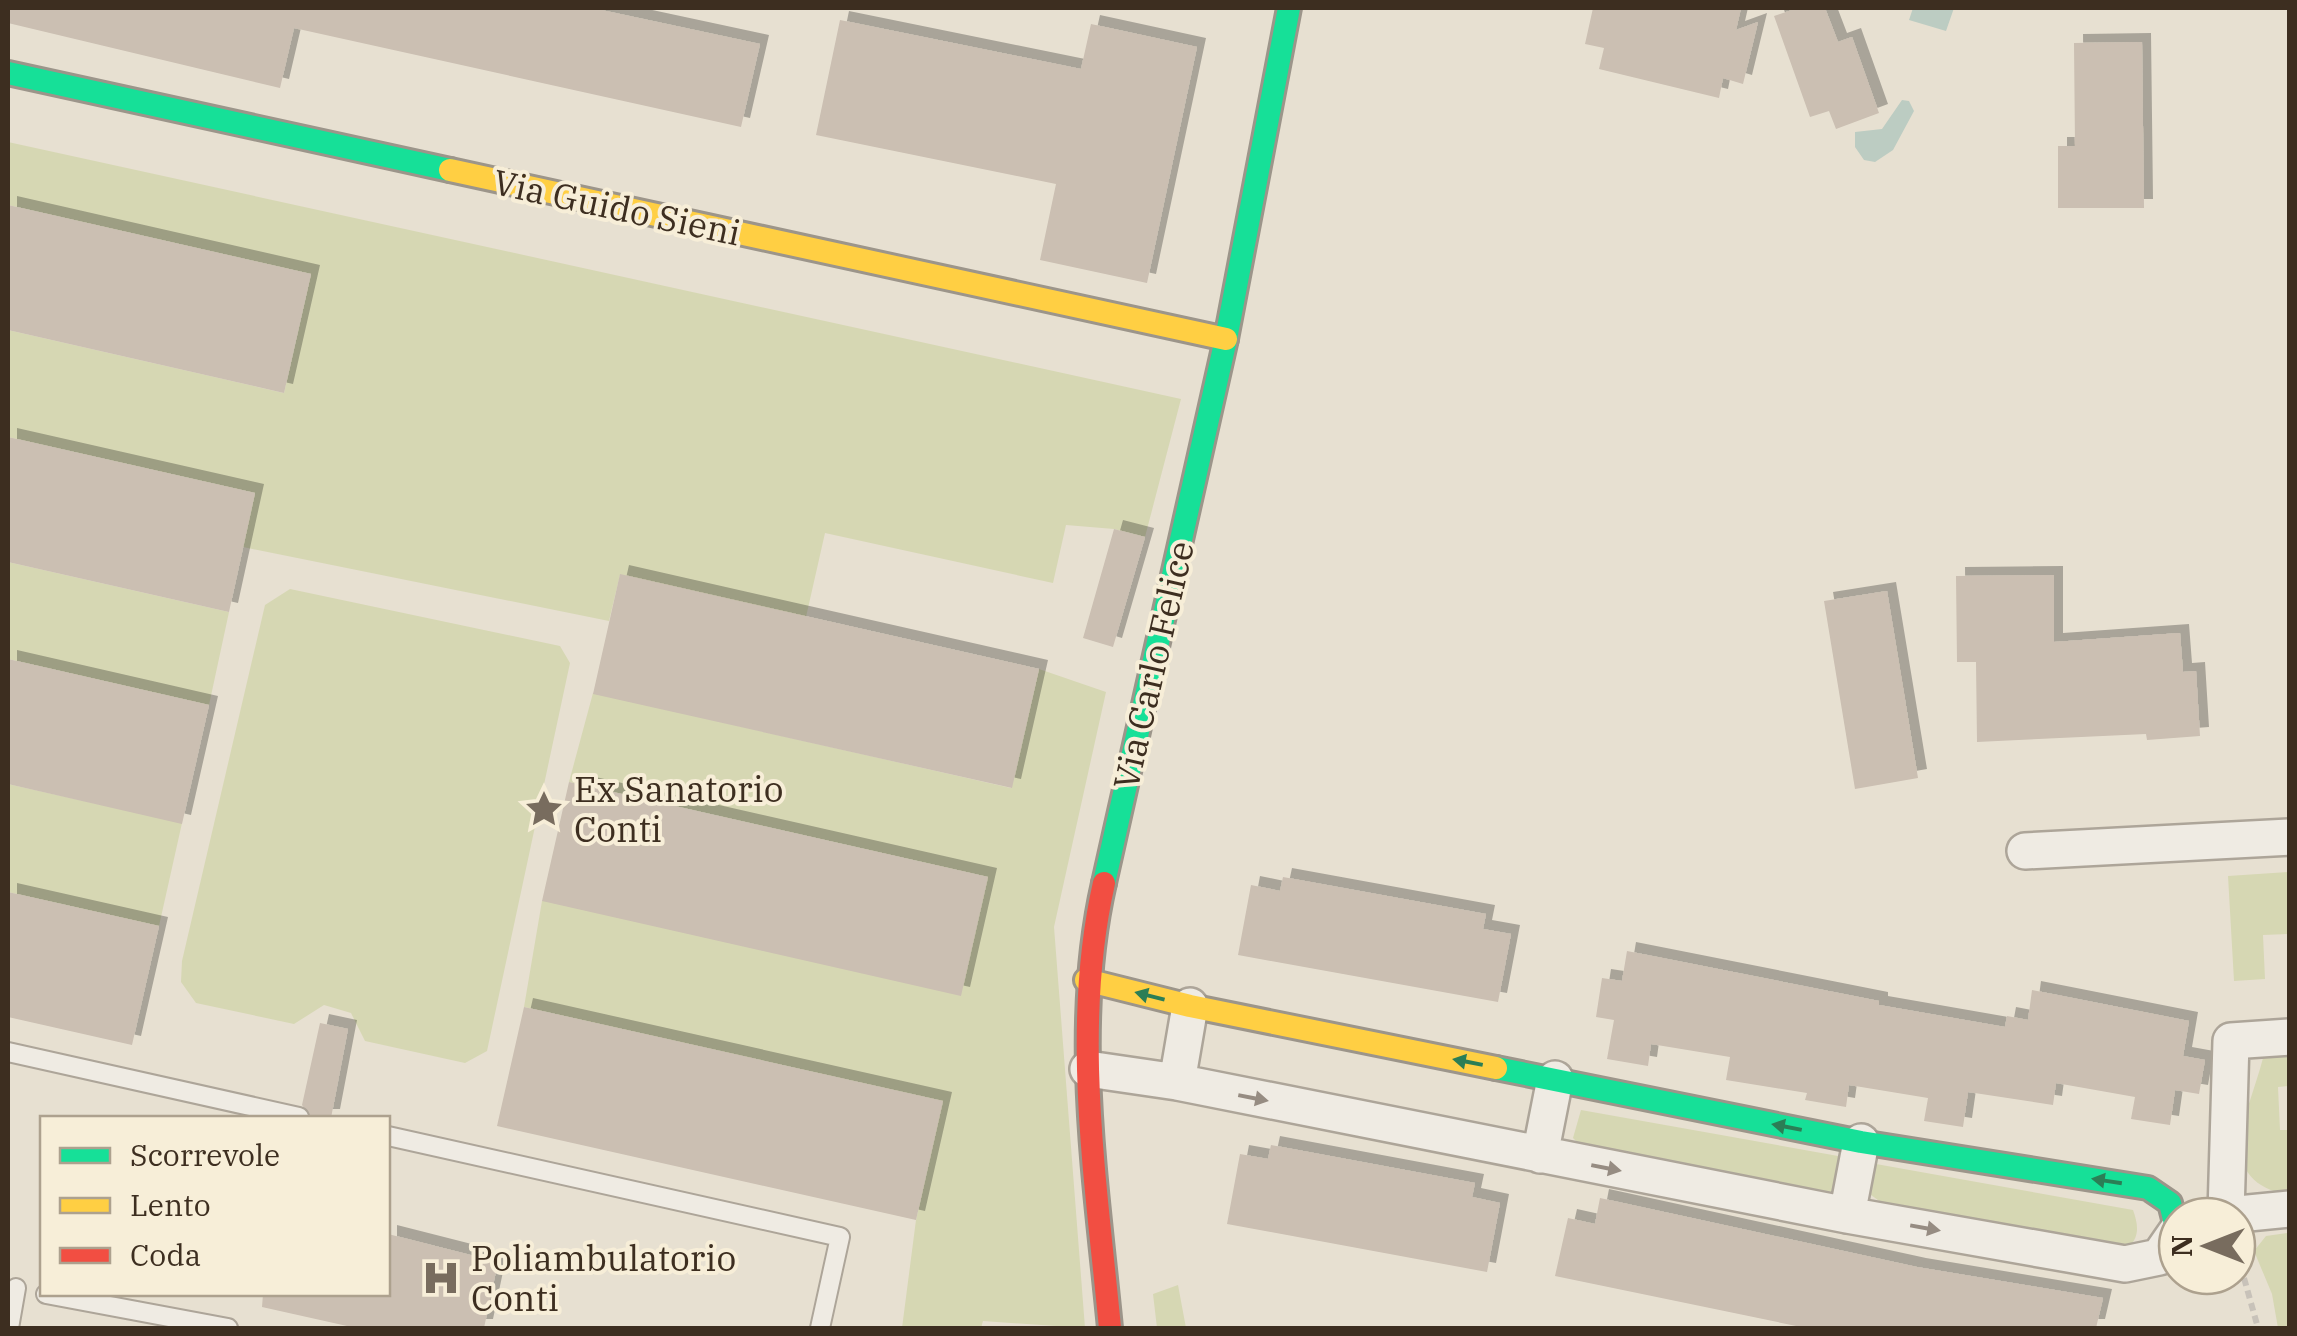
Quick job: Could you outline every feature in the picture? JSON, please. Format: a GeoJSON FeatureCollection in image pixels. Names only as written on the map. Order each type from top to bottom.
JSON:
{"type":"FeatureCollection","features":[{"type":"Feature","properties":{"kind":"street","name":"Via Carlo Felice"},"geometry":{"type":"LineString","coordinates":[[1110,1328],[1088,1070],[1086,980],[1096,916],[1226,339],[1289,8]]}},
{"type":"Feature","properties":{"kind":"street","name":"Via Guido Sieni"},"geometry":{"type":"LineString","coordinates":[[8,73],[1226,339]]}},
{"type":"Feature","properties":{"kind":"street"},"geometry":{"type":"LineString","coordinates":[[2025,851],[2290,837]]}},
{"type":"Feature","properties":{"kind":"street"},"geometry":{"type":"LineString","coordinates":[[1086,980],[1190,1006],[1862,1142],[2148,1188],[2161,1196]]}},
{"type":"Feature","properties":{"kind":"street"},"geometry":{"type":"LineString","coordinates":[[1177,1082],[1190,1006]]}},
{"type":"Feature","properties":{"kind":"street"},"geometry":{"type":"LineString","coordinates":[[2223,1196],[2231,1041],[2290,1037]]}},
{"type":"Feature","properties":{"kind":"street"},"geometry":{"type":"LineString","coordinates":[[1088,1070],[1177,1082],[1540,1155],[2124,1264],[2157,1258]]}},
{"type":"Feature","properties":{"kind":"street"},"geometry":{"type":"LineString","coordinates":[[1540,1155],[1555,1079]]}},
{"type":"Feature","properties":{"kind":"street"},"geometry":{"type":"LineString","coordinates":[[1847,1214],[1862,1142]]}},
{"type":"Feature","properties":{"kind":"street"},"geometry":{"type":"LineString","coordinates":[[2257,1212],[2290,1210]]}},
{"type":"Feature","properties":{"kind":"lane"},"geometry":{"type":"LineString","coordinates":[[8,1052],[295,1116]]}},
{"type":"Feature","properties":{"kind":"lane"},"geometry":{"type":"LineString","coordinates":[[390,1136],[840,1237],[820,1328]]}},
{"type":"Feature","properties":{"kind":"lane"},"geometry":{"type":"LineString","coordinates":[[9,1328],[12,1287],[40,1292]]}},
{"type":"Feature","properties":{"kind":"lane"},"geometry":{"type":"LineString","coordinates":[[60,1296],[228,1328]]}},
{"type":"Feature","properties":{"kind":"path"},"geometry":{"type":"LineString","coordinates":[[2249,1296],[2258,1328]]}},
{"type":"Feature","properties":{"kind":"green space"},"geometry":{"type":"Polygon","coordinates":[[[8,142],[1181,399],[1145,537],[1114,529],[1066,525],[1053,583],[825,533],[806,617],[620,575],[609,621],[243,547],[255,493],[8,437],[8,330],[284,393],[311,274],[8,205],[8,142]]]}},
{"type":"Feature","properties":{"kind":"green space"},"geometry":{"type":"Polygon","coordinates":[[[8,562],[229,612],[209,705],[8,659],[8,562]]]}},
{"type":"Feature","properties":{"kind":"green space"},"geometry":{"type":"Polygon","coordinates":[[[290,589],[560,646],[570,663],[487,1051],[465,1063],[365,1041],[351,1013],[324,1005],[294,1024],[196,1003],[181,982],[182,961],[265,605],[290,589]]]}},
{"type":"Feature","properties":{"kind":"green space"},"geometry":{"type":"Polygon","coordinates":[[[1039,669],[1106,692],[1054,927],[1085,1328],[983,1321],[981,1328],[902,1328],[916,1220],[942,1101],[524,1007],[542,901],[988,877],[569,782],[593,693],[1011,788],[1039,669]]]}},
{"type":"Feature","properties":{"kind":"green space"},"geometry":{"type":"Polygon","coordinates":[[[8,784],[182,823],[159,926],[8,892],[8,784]]]}},
{"type":"Feature","properties":{"kind":"green space"},"geometry":{"type":"Polygon","coordinates":[[[2289,872],[2288,934],[2263,935],[2265,979],[2234,981],[2228,876],[2289,872]]]}},
{"type":"Feature","properties":{"kind":"green space"},"geometry":{"type":"Polygon","coordinates":[[[2289,1053],[2289,1086],[2278,1087],[2280,1130],[2289,1130],[2289,1195],[2265,1187],[2250,1175],[2242,1160],[2241,1142],[2263,1058],[2289,1053]]]}},
{"type":"Feature","properties":{"kind":"green space"},"geometry":{"type":"Polygon","coordinates":[[[1581,1110],[1838,1156],[1843,1171],[1833,1193],[1821,1198],[1581,1146],[1573,1138],[1581,1110]]]}},
{"type":"Feature","properties":{"kind":"green space"},"geometry":{"type":"Polygon","coordinates":[[[1876,1164],[2133,1210],[2136,1234],[2129,1247],[1890,1209],[1867,1192],[1876,1164]]]}},
{"type":"Feature","properties":{"kind":"green space"},"geometry":{"type":"Polygon","coordinates":[[[2287,1233],[2289,1328],[2278,1328],[2272,1294],[2257,1258],[2257,1247],[2266,1236],[2287,1233]]]}},
{"type":"Feature","properties":{"kind":"green space"},"geometry":{"type":"Polygon","coordinates":[[[1178,1285],[1186,1328],[1157,1328],[1153,1294],[1178,1285]]]}},
{"type":"Feature","properties":{"kind":"shaded area"},"geometry":{"type":"Polygon","coordinates":[[[1913,8],[1954,8],[1946,31],[1909,20],[1913,8]]]}},
{"type":"Feature","properties":{"kind":"shaded area"},"geometry":{"type":"Polygon","coordinates":[[[1902,100],[1909,101],[1914,111],[1893,150],[1875,162],[1864,160],[1855,147],[1855,132],[1882,129],[1902,100]]]}},
{"type":"Feature","properties":{"kind":"building"},"geometry":{"type":"Polygon","coordinates":[[[8,8],[592,8],[760,44],[741,127],[294,28],[280,88],[8,23],[8,8]]]}},
{"type":"Feature","properties":{"kind":"building"},"geometry":{"type":"Polygon","coordinates":[[[1593,8],[1741,8],[1736,30],[1758,22],[1743,84],[1723,78],[1719,98],[1599,69],[1604,48],[1585,44],[1593,8]]]}},
{"type":"Feature","properties":{"kind":"building"},"geometry":{"type":"Polygon","coordinates":[[[1798,8],[1825,8],[1838,42],[1852,37],[1879,113],[1836,129],[1829,111],[1810,117],[1774,16],[1798,8]]]}},
{"type":"Feature","properties":{"kind":"building"},"geometry":{"type":"Polygon","coordinates":[[[840,20],[1081,69],[1091,24],[1197,47],[1147,283],[1040,260],[1056,184],[816,135],[840,20]]]}},
{"type":"Feature","properties":{"kind":"building"},"geometry":{"type":"Polygon","coordinates":[[[2142,42],[2144,208],[2058,208],[2058,146],[2075,146],[2074,43],[2142,42]]]}},
{"type":"Feature","properties":{"kind":"building"},"geometry":{"type":"Polygon","coordinates":[[[8,205],[311,274],[284,393],[8,330],[8,205]]]}},
{"type":"Feature","properties":{"kind":"building"},"geometry":{"type":"Polygon","coordinates":[[[8,437],[255,493],[229,612],[8,562],[8,437]]]}},
{"type":"Feature","properties":{"kind":"building"},"geometry":{"type":"Polygon","coordinates":[[[1114,529],[1145,537],[1113,647],[1083,638],[1114,529]]]}},
{"type":"Feature","properties":{"kind":"building"},"geometry":{"type":"Polygon","coordinates":[[[620,574],[1039,669],[1012,788],[593,694],[620,574]]]}},
{"type":"Feature","properties":{"kind":"building"},"geometry":{"type":"Polygon","coordinates":[[[2054,575],[2054,642],[2180,633],[2183,672],[2196,671],[2200,736],[2147,740],[2146,734],[1977,742],[1976,662],[1957,662],[1956,576],[2054,575]]]}},
{"type":"Feature","properties":{"kind":"building"},"geometry":{"type":"Polygon","coordinates":[[[1887,591],[1918,778],[1855,789],[1824,601],[1887,591]]]}},
{"type":"Feature","properties":{"kind":"building"},"geometry":{"type":"Polygon","coordinates":[[[8,659],[209,705],[182,824],[8,784],[8,659]]]}},
{"type":"Feature","properties":{"kind":"building"},"geometry":{"type":"Polygon","coordinates":[[[569,782],[988,877],[961,996],[542,901],[569,782]]]}},
{"type":"Feature","properties":{"kind":"building"},"geometry":{"type":"Polygon","coordinates":[[[1283,877],[1486,914],[1483,929],[1511,934],[1498,1002],[1238,955],[1251,885],[1280,891],[1283,877]]]}},
{"type":"Feature","properties":{"kind":"building"},"geometry":{"type":"Polygon","coordinates":[[[8,892],[159,926],[132,1045],[8,1017],[8,892]]]}},
{"type":"Feature","properties":{"kind":"building"},"geometry":{"type":"Polygon","coordinates":[[[1627,951],[1879,1001],[1879,1005],[2005,1027],[2007,1016],[2028,1020],[2032,990],[2189,1021],[2183,1056],[2205,1060],[2199,1094],[2175,1090],[2170,1125],[2131,1119],[2135,1097],[2056,1083],[2053,1105],[1968,1092],[1963,1127],[1924,1121],[1928,1098],[1849,1085],[1846,1107],[1805,1100],[1807,1093],[1726,1080],[1730,1057],[1651,1044],[1648,1066],[1607,1059],[1614,1020],[1596,1017],[1602,978],[1622,981],[1627,951]]]}},
{"type":"Feature","properties":{"kind":"building"},"geometry":{"type":"Polygon","coordinates":[[[524,1007],[943,1101],[916,1220],[497,1126],[524,1007]]]}},
{"type":"Feature","properties":{"kind":"building"},"geometry":{"type":"Polygon","coordinates":[[[320,1023],[348,1029],[331,1116],[310,1116],[302,1105],[320,1023]]]}},
{"type":"Feature","properties":{"kind":"building"},"geometry":{"type":"Polygon","coordinates":[[[1271,1145],[1475,1183],[1472,1197],[1500,1203],[1487,1272],[1227,1224],[1240,1154],[1268,1159],[1271,1145]]]}},
{"type":"Feature","properties":{"kind":"building"},"geometry":{"type":"Polygon","coordinates":[[[1600,1198],[1917,1267],[2103,1298],[2096,1328],[1806,1328],[1555,1276],[1568,1218],[1595,1224],[1600,1198]]]}},
{"type":"Feature","properties":{"kind":"building","name":"Poliambulatorio Conti"},"geometry":{"type":"Polygon","coordinates":[[[390,1235],[498,1262],[484,1328],[356,1328],[262,1307],[263,1296],[390,1296],[390,1235]]]}},
{"type":"Feature","properties":{"kind":"traffic: fast"},"geometry":{"type":"LineString","coordinates":[[1104,883],[1226,339],[1289,8]]}},
{"type":"Feature","properties":{"kind":"traffic: fast"},"geometry":{"type":"LineString","coordinates":[[8,73],[450,170]]}},
{"type":"Feature","properties":{"kind":"traffic: fast"},"geometry":{"type":"LineString","coordinates":[[1496,1068],[1861,1142],[2148,1188],[2160,1196]]}},
{"type":"Feature","properties":{"kind":"traffic: slow"},"geometry":{"type":"LineString","coordinates":[[450,170],[1226,339]]}},
{"type":"Feature","properties":{"kind":"traffic: slow"},"geometry":{"type":"LineString","coordinates":[[1086,980],[1190,1006],[1496,1068]]}},
{"type":"Feature","properties":{"kind":"traffic: jam"},"geometry":{"type":"LineString","coordinates":[[1104,883],[1094,938],[1088,1049],[1093,1161],[1110,1328]]}},
{"type":"Feature","properties":{"kind":"place","name":"Ex Sanatorio Conti"},"geometry":{"type":"Point","coordinates":[544,809]}},
{"type":"Feature","properties":{"kind":"place","name":"Poliambulatorio Conti"},"geometry":{"type":"Point","coordinates":[441,1278]}}]}
